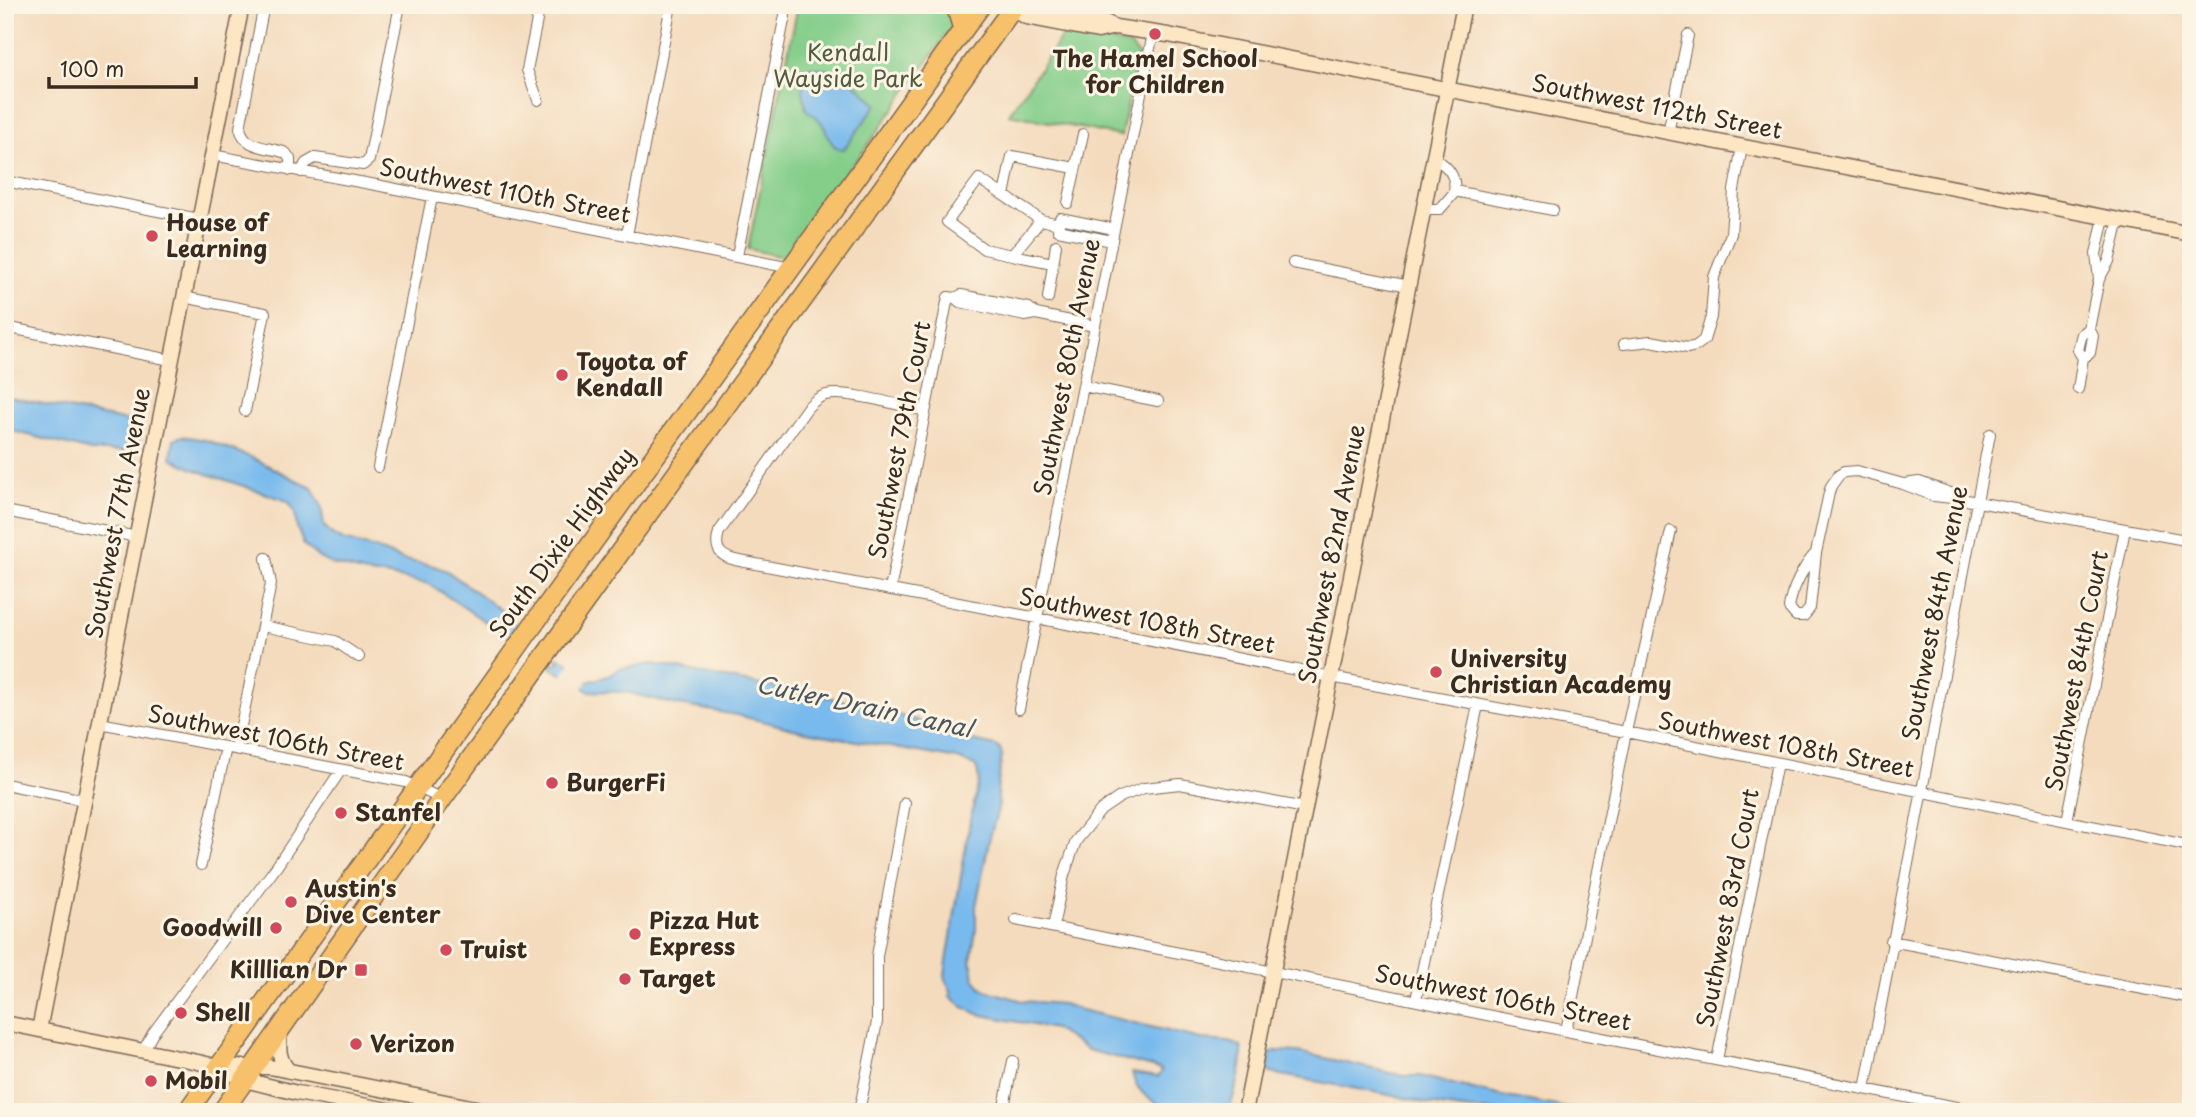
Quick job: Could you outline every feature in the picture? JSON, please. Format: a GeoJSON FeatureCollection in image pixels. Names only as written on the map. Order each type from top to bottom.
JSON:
{"type":"FeatureCollection","features":[{"type":"Feature","properties":{"kind":"highway"},"geometry":{"type":"LineString","coordinates":[[953,5],[957,9],[963,29]]}},
{"type":"Feature","properties":{"kind":"highway","name":"South Dixie Highway"},"geometry":{"type":"LineString","coordinates":[[187,1112],[981,5]]}},
{"type":"Feature","properties":{"kind":"highway"},"geometry":{"type":"LineString","coordinates":[[222,1112],[442,799],[820,275],[1010,6]]}},
{"type":"Feature","properties":{"kind":"highway"},"geometry":{"type":"LineString","coordinates":[[791,268],[820,275]]}},
{"type":"Feature","properties":{"kind":"street","name":"Southwest 77th Avenue"},"geometry":{"type":"LineString","coordinates":[[39,1030],[242,5]]}},
{"type":"Feature","properties":{"kind":"street"},"geometry":{"type":"LineString","coordinates":[[264,5],[240,128],[241,134],[248,142],[282,151],[290,159],[290,170]]}},
{"type":"Feature","properties":{"kind":"street"},"geometry":{"type":"LineString","coordinates":[[301,172],[306,163],[315,158],[363,165],[370,157],[400,5]]}},
{"type":"Feature","properties":{"kind":"street"},"geometry":{"type":"LineString","coordinates":[[538,100],[527,70],[540,5]]}},
{"type":"Feature","properties":{"kind":"street"},"geometry":{"type":"LineString","coordinates":[[627,235],[671,5]]}},
{"type":"Feature","properties":{"kind":"street"},"geometry":{"type":"LineString","coordinates":[[737,256],[787,5]]}},
{"type":"Feature","properties":{"kind":"street","name":"Southwest 82nd Avenue"},"geometry":{"type":"LineString","coordinates":[[1245,1112],[1464,5]]}},
{"type":"Feature","properties":{"kind":"street","name":"Southwest 112th Street"},"geometry":{"type":"LineString","coordinates":[[1010,6],[1033,6],[1103,20],[1115,27],[2191,234]]}},
{"type":"Feature","properties":{"kind":"street","name":"Southwest 80th Avenue"},"geometry":{"type":"LineString","coordinates":[[1019,709],[1153,33]]}},
{"type":"Feature","properties":{"kind":"street"},"geometry":{"type":"LineString","coordinates":[[1668,133],[1688,35]]}},
{"type":"Feature","properties":{"kind":"street"},"geometry":{"type":"LineString","coordinates":[[1068,203],[1083,134]]}},
{"type":"Feature","properties":{"kind":"street"},"geometry":{"type":"LineString","coordinates":[[1624,344],[1651,341],[1688,348],[1701,343],[1706,336],[1712,317],[1714,277],[1731,234],[1736,175],[1742,147]]}},
{"type":"Feature","properties":{"kind":"street","name":"Southwest 110th Street"},"geometry":{"type":"LineString","coordinates":[[212,155],[791,268]]}},
{"type":"Feature","properties":{"kind":"street"},"geometry":{"type":"LineString","coordinates":[[1003,195],[1012,156],[1075,168]]}},
{"type":"Feature","properties":{"kind":"street"},"geometry":{"type":"LineString","coordinates":[[1423,209],[1440,209],[1454,191],[1455,181],[1450,170],[1434,158]]}},
{"type":"Feature","properties":{"kind":"street"},"geometry":{"type":"LineString","coordinates":[[335,178],[343,162]]}},
{"type":"Feature","properties":{"kind":"street"},"geometry":{"type":"LineString","coordinates":[[1053,263],[984,249],[947,222],[979,179],[1041,220],[1112,241]]}},
{"type":"Feature","properties":{"kind":"street"},"geometry":{"type":"LineString","coordinates":[[5,181],[199,219]]}},
{"type":"Feature","properties":{"kind":"street"},"geometry":{"type":"LineString","coordinates":[[1454,191],[1553,210]]}},
{"type":"Feature","properties":{"kind":"street"},"geometry":{"type":"LineString","coordinates":[[378,467],[432,197]]}},
{"type":"Feature","properties":{"kind":"street"},"geometry":{"type":"LineString","coordinates":[[2099,279],[2096,254],[2111,218]]}},
{"type":"Feature","properties":{"kind":"street"},"geometry":{"type":"LineString","coordinates":[[2078,389],[2083,358],[2078,350],[2082,334],[2089,329],[2099,279],[2109,261],[2111,218]]}},
{"type":"Feature","properties":{"kind":"street"},"geometry":{"type":"LineString","coordinates":[[1012,255],[1041,220]]}},
{"type":"Feature","properties":{"kind":"street"},"geometry":{"type":"LineString","coordinates":[[1059,224],[1114,229]]}},
{"type":"Feature","properties":{"kind":"street"},"geometry":{"type":"LineString","coordinates":[[1048,298],[1056,246]]}},
{"type":"Feature","properties":{"kind":"street"},"geometry":{"type":"LineString","coordinates":[[1293,263],[1409,286]]}},
{"type":"Feature","properties":{"kind":"street"},"geometry":{"type":"LineString","coordinates":[[183,297],[265,313],[245,411]]}},
{"type":"Feature","properties":{"kind":"street","name":"Southwest 79th Court"},"geometry":{"type":"LineString","coordinates":[[890,590],[925,411],[951,298],[1026,316],[1036,314],[1095,326]]}},
{"type":"Feature","properties":{"kind":"street"},"geometry":{"type":"LineString","coordinates":[[5,327],[171,360]]}},
{"type":"Feature","properties":{"kind":"street"},"geometry":{"type":"LineString","coordinates":[[1083,386],[1158,401]]}},
{"type":"Feature","properties":{"kind":"street","name":"Southwest 108th Street"},"geometry":{"type":"LineString","coordinates":[[925,411],[846,395],[825,395],[816,400],[807,408],[719,532],[717,551],[720,555],[734,560],[1626,732],[2191,846]]}},
{"type":"Feature","properties":{"kind":"street","name":"Southwest 84th Avenue"},"geometry":{"type":"LineString","coordinates":[[1865,1089],[1990,434]]}},
{"type":"Feature","properties":{"kind":"street"},"geometry":{"type":"LineString","coordinates":[[1816,553],[1810,559],[1790,598],[1789,608],[1796,616],[1804,616],[1810,608],[1816,553],[1831,486],[1844,472],[1857,471],[1934,496],[2191,541]]}},
{"type":"Feature","properties":{"kind":"street"},"geometry":{"type":"LineString","coordinates":[[5,511],[136,537]]}},
{"type":"Feature","properties":{"kind":"street","name":"Southwest 84th Court"},"geometry":{"type":"LineString","coordinates":[[2067,821],[2125,529]]}},
{"type":"Feature","properties":{"kind":"street"},"geometry":{"type":"LineString","coordinates":[[1566,1031],[1626,732],[1671,531]]}},
{"type":"Feature","properties":{"kind":"street"},"geometry":{"type":"LineString","coordinates":[[201,865],[263,626],[271,584],[266,558]]}},
{"type":"Feature","properties":{"kind":"street"},"geometry":{"type":"LineString","coordinates":[[263,626],[335,641],[359,657]]}},
{"type":"Feature","properties":{"kind":"street"},"geometry":{"type":"LineString","coordinates":[[1416,1000],[1478,705]]}},
{"type":"Feature","properties":{"kind":"street","name":"Southwest 106th Street"},"geometry":{"type":"LineString","coordinates":[[100,723],[401,781],[419,786],[442,799]]}},
{"type":"Feature","properties":{"kind":"street","name":"Southwest 83rd Court"},"geometry":{"type":"LineString","coordinates":[[1717,1060],[1777,763]]}},
{"type":"Feature","properties":{"kind":"street"},"geometry":{"type":"LineString","coordinates":[[143,1051],[153,1033],[277,866],[341,770]]}},
{"type":"Feature","properties":{"kind":"street"},"geometry":{"type":"LineString","coordinates":[[1053,927],[1064,875],[1076,841],[1101,810],[1120,797],[1144,788],[1187,784],[1305,808]]}},
{"type":"Feature","properties":{"kind":"street"},"geometry":{"type":"LineString","coordinates":[[5,785],[84,800]]}},
{"type":"Feature","properties":{"kind":"street"},"geometry":{"type":"LineString","coordinates":[[859,1112],[877,1022],[877,956],[905,803]]}},
{"type":"Feature","properties":{"kind":"street","name":"Southwest 106th Street"},"geometry":{"type":"LineString","coordinates":[[1016,920],[1982,1112]]}},
{"type":"Feature","properties":{"kind":"street"},"geometry":{"type":"LineString","coordinates":[[1892,941],[2191,998]]}},
{"type":"Feature","properties":{"kind":"street"},"geometry":{"type":"LineString","coordinates":[[5,1023],[249,1073],[314,1096],[399,1112]]}},
{"type":"Feature","properties":{"kind":"street"},"geometry":{"type":"LineString","coordinates":[[280,1028],[279,1055],[289,1071]]}},
{"type":"Feature","properties":{"kind":"street"},"geometry":{"type":"LineString","coordinates":[[1003,1112],[1013,1061]]}},
{"type":"Feature","properties":{"kind":"street"},"geometry":{"type":"LineString","coordinates":[[249,1073],[289,1071],[496,1112]]}},
{"type":"Feature","properties":{"kind":"street"},"geometry":{"type":"LineString","coordinates":[[314,1096],[340,1080]]}},
{"type":"Feature","properties":{"kind":"green space","name":"Kendall Wayside Park"},"geometry":{"type":"Polygon","coordinates":[[[798,5],[938,5],[950,13],[952,27],[787,258],[748,249],[798,5]]]}},
{"type":"Feature","properties":{"kind":"green space"},"geometry":{"type":"Polygon","coordinates":[[[1065,32],[1130,45],[1138,55],[1121,136],[1009,114],[1065,32]]]}},
{"type":"Feature","properties":{"kind":"water"},"geometry":{"type":"Polygon","coordinates":[[[808,67],[839,73],[877,104],[844,149],[832,143],[820,121],[806,110],[801,75],[808,67]]]}},
{"type":"Feature","properties":{"kind":"water"},"geometry":{"type":"Polygon","coordinates":[[[5,396],[127,421],[141,429],[136,454],[91,451],[5,429],[5,396]]]}},
{"type":"Feature","properties":{"kind":"water"},"geometry":{"type":"Polygon","coordinates":[[[182,436],[206,440],[253,458],[312,488],[321,505],[324,526],[333,535],[404,560],[447,571],[509,616],[517,626],[510,636],[429,584],[375,575],[331,564],[319,558],[304,545],[297,528],[295,512],[288,501],[193,469],[171,458],[174,439],[182,436]]]}},
{"type":"Feature","properties":{"kind":"water","name":"Cutler Drain Canal"},"geometry":{"type":"Polygon","coordinates":[[[558,658],[567,662],[588,682],[611,675],[619,669],[653,664],[809,692],[916,720],[954,737],[996,746],[1002,755],[997,791],[999,805],[976,906],[971,961],[974,978],[988,991],[1023,1001],[1063,1004],[1205,1040],[1241,1046],[1240,1071],[1229,1112],[1177,1112],[1169,1109],[1143,1093],[1132,1073],[1158,1077],[1162,1071],[1160,1069],[1088,1050],[1054,1029],[978,1014],[950,996],[952,994],[945,977],[946,967],[979,780],[975,766],[958,759],[806,732],[626,692],[589,691],[550,667],[559,662],[558,658]]]}},
{"type":"Feature","properties":{"kind":"water"},"geometry":{"type":"Polygon","coordinates":[[[1298,1052],[1404,1076],[1420,1076],[1502,1096],[1589,1112],[1471,1110],[1424,1103],[1271,1073],[1268,1071],[1270,1053],[1298,1052]]]}},
{"type":"Feature","properties":{"kind":"pier"},"geometry":{"type":"Polygon","coordinates":[[[572,662],[591,677],[581,691],[560,678],[572,662]]]}},
{"type":"Feature","properties":{"kind":"place","name":"The Hamel School for Children"},"geometry":{"type":"Point","coordinates":[1155,34]}},
{"type":"Feature","properties":{"kind":"place","name":"House of Learning"},"geometry":{"type":"Point","coordinates":[152,236]}},
{"type":"Feature","properties":{"kind":"place","name":"Toyota of Kendall"},"geometry":{"type":"Point","coordinates":[562,375]}},
{"type":"Feature","properties":{"kind":"place","name":"University Christian Academy"},"geometry":{"type":"Point","coordinates":[1436,672]}},
{"type":"Feature","properties":{"kind":"place","name":"BurgerFi"},"geometry":{"type":"Point","coordinates":[552,783]}},
{"type":"Feature","properties":{"kind":"place","name":"Stanfel"},"geometry":{"type":"Point","coordinates":[341,813]}},
{"type":"Feature","properties":{"kind":"place","name":"Austin's Dive Center"},"geometry":{"type":"Point","coordinates":[291,902]}},
{"type":"Feature","properties":{"kind":"place","name":"Goodwill"},"geometry":{"type":"Point","coordinates":[276,928]}},
{"type":"Feature","properties":{"kind":"place","name":"Pizza Hut Express"},"geometry":{"type":"Point","coordinates":[635,934]}},
{"type":"Feature","properties":{"kind":"place","name":"Truist"},"geometry":{"type":"Point","coordinates":[446,950]}},
{"type":"Feature","properties":{"kind":"place","name":"Killlian Dr"},"geometry":{"type":"Point","coordinates":[361,970]}},
{"type":"Feature","properties":{"kind":"place","name":"Target"},"geometry":{"type":"Point","coordinates":[625,979]}},
{"type":"Feature","properties":{"kind":"place","name":"Shell"},"geometry":{"type":"Point","coordinates":[181,1013]}},
{"type":"Feature","properties":{"kind":"place","name":"Verizon"},"geometry":{"type":"Point","coordinates":[356,1044]}},
{"type":"Feature","properties":{"kind":"place","name":"Mobil"},"geometry":{"type":"Point","coordinates":[151,1081]}}]}
